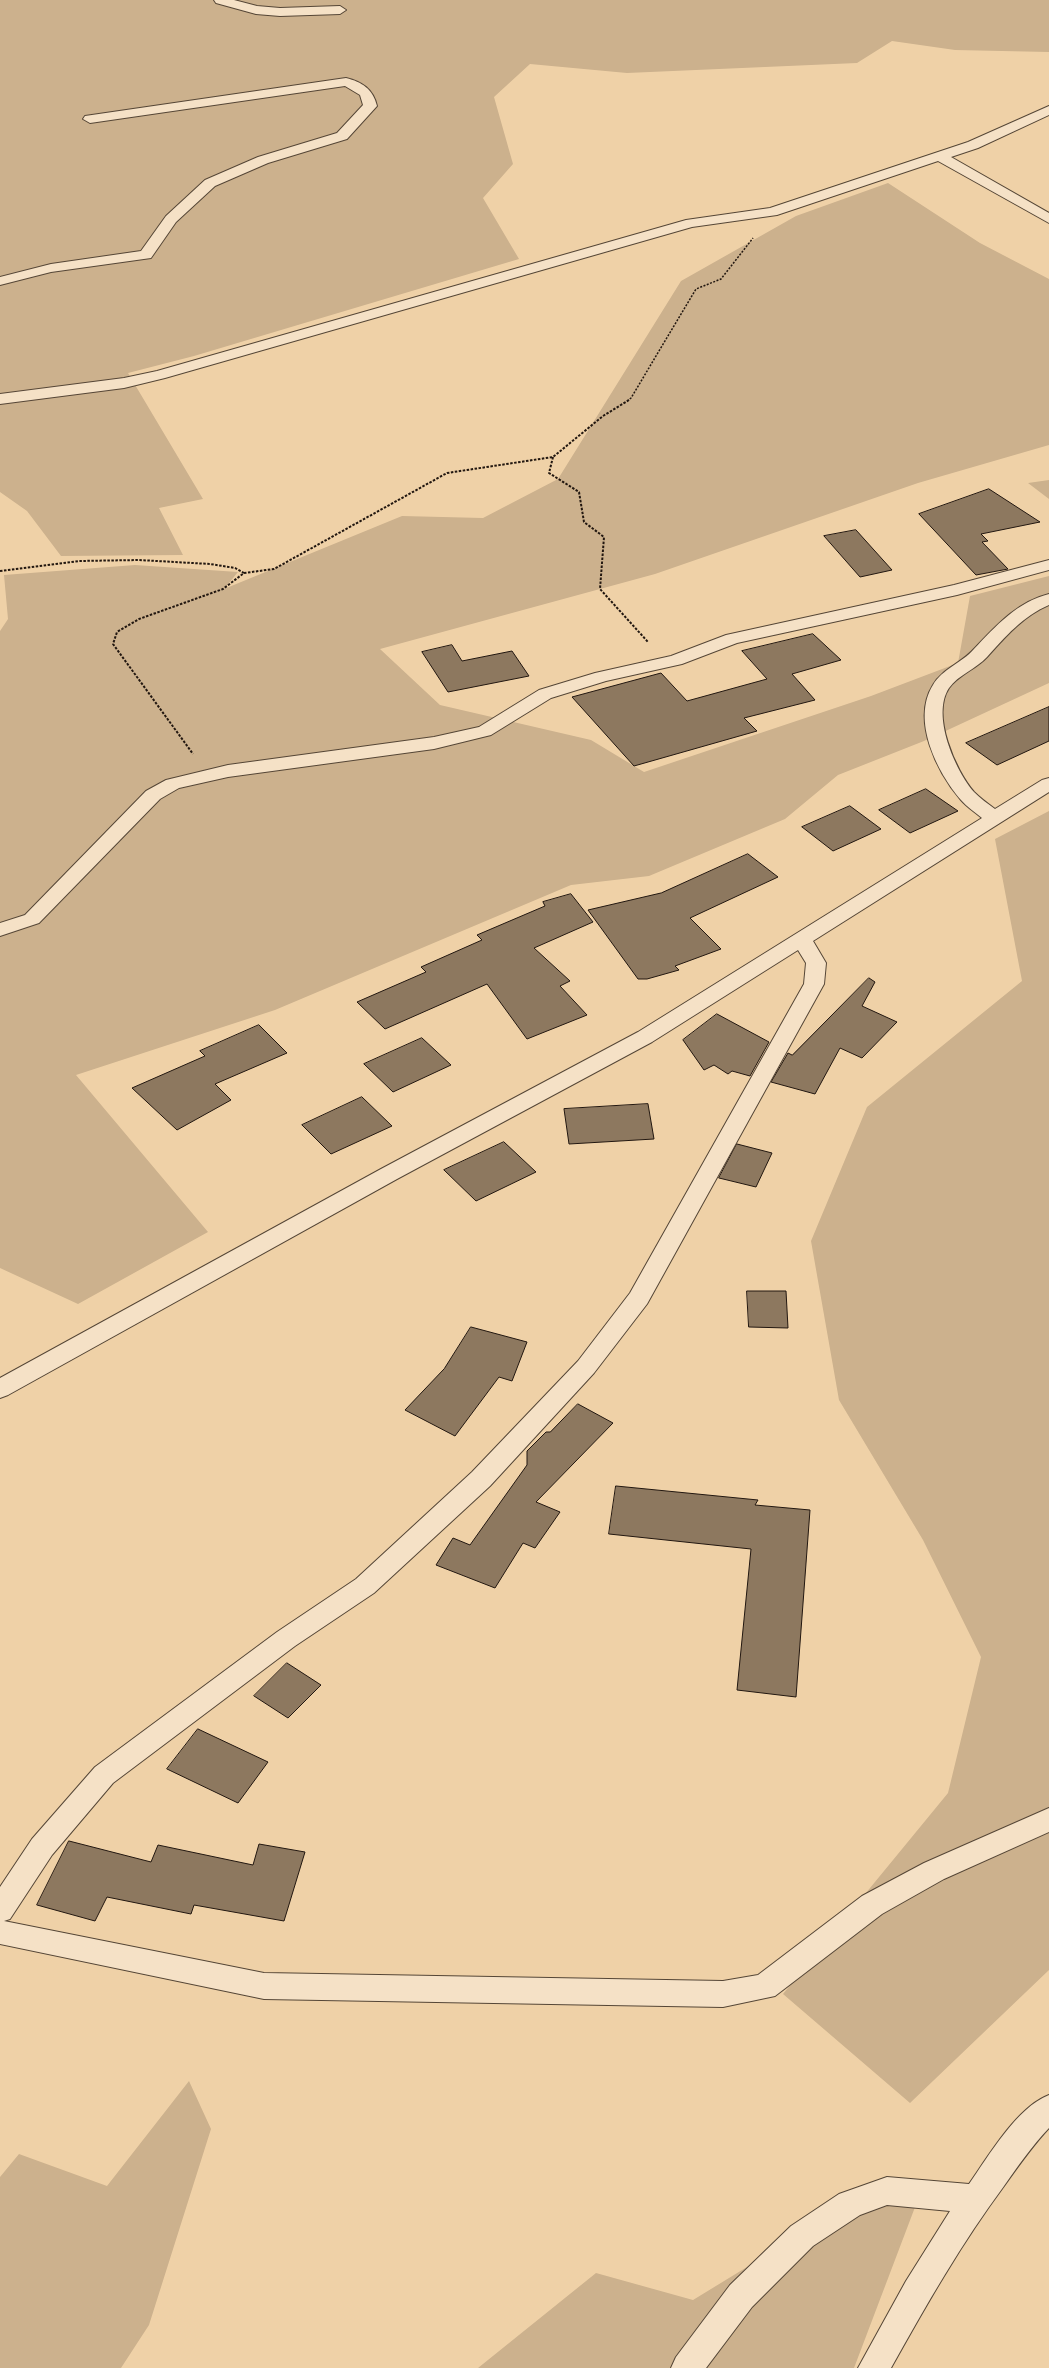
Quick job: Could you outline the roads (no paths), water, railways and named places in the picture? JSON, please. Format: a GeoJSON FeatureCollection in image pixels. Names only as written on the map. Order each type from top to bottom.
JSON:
{"type":"FeatureCollection","features":[{"type":"Feature","properties":{"kind":"street"},"geometry":{"type":"LineString","coordinates":[[220,0],[256,10],[280,12],[340,10]]}},
{"type":"Feature","properties":{"kind":"street"},"geometry":{"type":"LineString","coordinates":[[0,281],[51,268],[146,255],[170,219],[210,183],[263,160],[342,136],[370,106],[369,97],[362,88],[346,82],[90,119]]}},
{"type":"Feature","properties":{"kind":"street"},"geometry":{"type":"LineString","coordinates":[[0,399],[124,383],[160,375],[681,225],[772,212],[973,145],[1049,110]]}},
{"type":"Feature","properties":{"kind":"street"},"geometry":{"type":"LineString","coordinates":[[939,156],[1049,219]]}},
{"type":"Feature","properties":{"kind":"street"},"geometry":{"type":"LineString","coordinates":[[0,930],[32,919],[152,796],[173,784],[228,771],[434,743],[485,731],[545,694],[601,677],[667,662],[732,639],[957,590],[1049,566]]}},
{"type":"Feature","properties":{"kind":"street"},"geometry":{"type":"LineString","coordinates":[[994,818],[968,796],[949,770],[935,730],[934,707],[941,686],[976,658],[1010,620],[1030,606],[1049,599]]}},
{"type":"Feature","properties":{"kind":"street"},"geometry":{"type":"LineString","coordinates":[[0,1389],[382,1178],[645,1037],[1049,784]]}},
{"type":"Feature","properties":{"kind":"street"},"geometry":{"type":"LineString","coordinates":[[0,1910],[42,1847],[104,1775],[286,1639],[365,1586],[481,1479],[586,1367],[639,1298],[814,984],[816,962],[801,938]]}},
{"type":"Feature","properties":{"kind":"street"},"geometry":{"type":"LineString","coordinates":[[0,1932],[264,1986],[723,1994],[765,1987],[872,1905],[934,1871],[1049,1819]]}},
{"type":"Feature","properties":{"kind":"street"},"geometry":{"type":"LineString","coordinates":[[874,2368],[922,2280],[975,2199],[1034,2122],[1049,2109]]}},
{"type":"Feature","properties":{"kind":"street"},"geometry":{"type":"LineString","coordinates":[[687,2368],[741,2296],[802,2236],[850,2204],[887,2191],[975,2199]]}}]}
